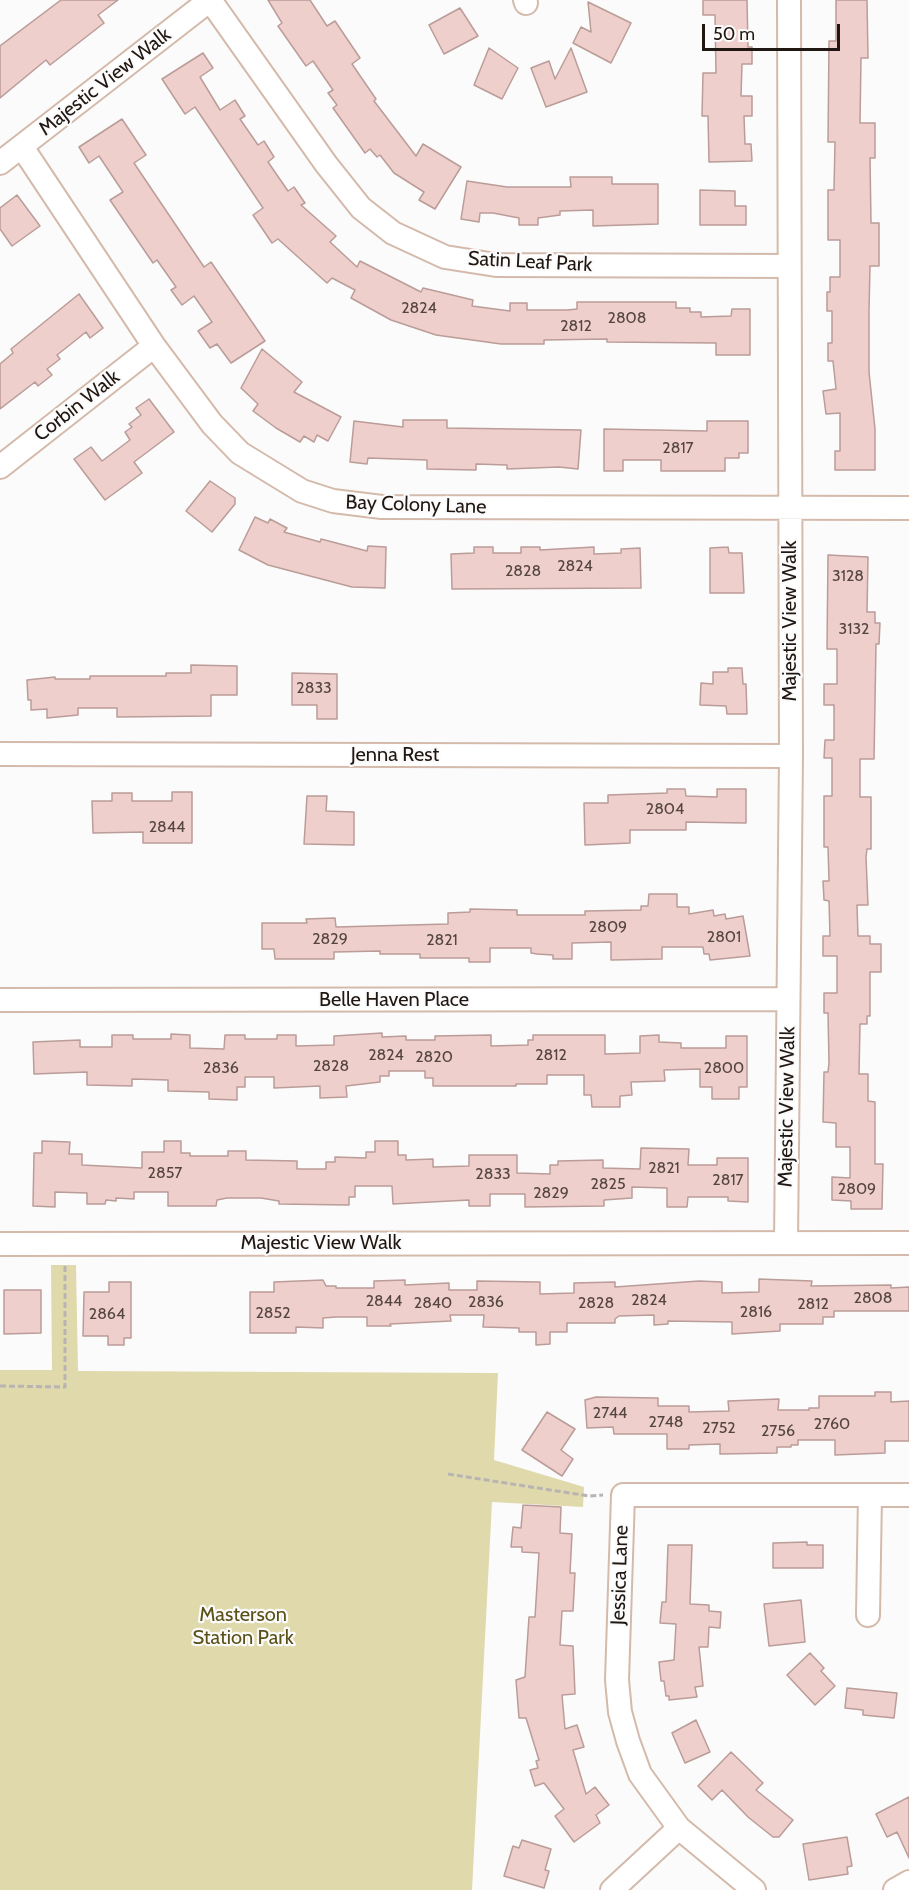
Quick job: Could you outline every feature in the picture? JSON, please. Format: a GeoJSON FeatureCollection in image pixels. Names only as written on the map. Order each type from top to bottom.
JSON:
{"type":"FeatureCollection","features":[{"type":"Feature","properties":{"kind":"street","name":"Majestic View Walk"},"geometry":{"type":"LineString","coordinates":[[0,163],[210,0]]}},
{"type":"Feature","properties":{"kind":"street","name":"Satin Leaf Park"},"geometry":{"type":"LineString","coordinates":[[210,0],[326,165],[361,208],[393,233],[445,256],[495,265],[789,266]]}},
{"type":"Feature","properties":{"kind":"street","name":"Majestic View Walk"},"geometry":{"type":"LineString","coordinates":[[786,1242],[790,756],[789,0]]}},
{"type":"Feature","properties":{"kind":"street","name":"Bay Colony Lane"},"geometry":{"type":"LineString","coordinates":[[22,147],[154,346],[212,424],[240,453],[302,491],[333,501],[382,507],[790,510],[909,508]]}},
{"type":"Feature","properties":{"kind":"street","name":"Corbin Walk"},"geometry":{"type":"LineString","coordinates":[[0,467],[154,346]]}},
{"type":"Feature","properties":{"kind":"street","name":"Jenna Rest"},"geometry":{"type":"LineString","coordinates":[[0,754],[790,756]]}},
{"type":"Feature","properties":{"kind":"street","name":"Belle Haven Place"},"geometry":{"type":"LineString","coordinates":[[0,1000],[788,999]]}},
{"type":"Feature","properties":{"kind":"street","name":"Majestic View Walk"},"geometry":{"type":"LineString","coordinates":[[0,1244],[909,1243]]}},
{"type":"Feature","properties":{"kind":"street"},"geometry":{"type":"LineString","coordinates":[[623,1495],[909,1495]]}},
{"type":"Feature","properties":{"kind":"street","name":"Jessica Lane"},"geometry":{"type":"LineString","coordinates":[[623,1495],[617,1680],[620,1712],[640,1774],[679,1828],[754,1890]]}},
{"type":"Feature","properties":{"kind":"street"},"geometry":{"type":"LineString","coordinates":[[868,1615],[870,1495]]}},
{"type":"Feature","properties":{"kind":"street"},"geometry":{"type":"LineString","coordinates":[[612,1890],[679,1828]]}},
{"type":"Feature","properties":{"kind":"street"},"geometry":{"type":"LineString","coordinates":[[895,1890],[909,1882]]}},
{"type":"Feature","properties":{"kind":"path"},"geometry":{"type":"LineString","coordinates":[[0,1386],[65,1387],[65,1244]]}},
{"type":"Feature","properties":{"kind":"path"},"geometry":{"type":"LineString","coordinates":[[448,1474],[589,1496],[623,1495]]}},
{"type":"Feature","properties":{"kind":"green space","name":"Masterson Station Park"},"geometry":{"type":"Polygon","coordinates":[[[51,1265],[76,1265],[78,1371],[498,1373],[494,1460],[584,1487],[583,1507],[492,1502],[472,1890],[0,1890],[0,1370],[52,1370],[51,1265]]]}},
{"type":"Feature","properties":{"kind":"building"},"geometry":{"type":"Polygon","coordinates":[[[61,0],[118,0],[98,15],[104,23],[50,65],[46,60],[0,98],[0,46],[61,0]]]}},
{"type":"Feature","properties":{"kind":"building"},"geometry":{"type":"Polygon","coordinates":[[[268,0],[310,0],[327,26],[335,21],[360,58],[352,64],[376,99],[374,101],[416,156],[423,144],[461,167],[435,209],[419,200],[424,192],[394,173],[380,155],[377,157],[370,149],[365,153],[333,108],[337,105],[328,93],[333,90],[313,61],[306,66],[278,26],[282,23],[268,0]]]}},
{"type":"Feature","properties":{"kind":"building"},"geometry":{"type":"Polygon","coordinates":[[[703,0],[747,0],[748,47],[752,47],[752,64],[742,64],[741,96],[752,96],[752,116],[744,116],[745,144],[751,144],[752,161],[709,162],[708,116],[702,116],[703,73],[716,73],[715,15],[703,15],[703,0]]]}},
{"type":"Feature","properties":{"kind":"building"},"geometry":{"type":"Polygon","coordinates":[[[836,0],[867,0],[868,58],[861,58],[860,123],[875,123],[875,158],[870,158],[871,223],[879,223],[879,266],[870,266],[869,372],[875,429],[875,470],[835,470],[835,451],[840,451],[840,413],[826,414],[823,391],[836,389],[833,361],[828,361],[828,343],[832,343],[832,311],[827,311],[827,292],[830,292],[830,277],[840,277],[840,240],[828,240],[828,190],[834,190],[835,142],[828,142],[829,41],[836,41],[836,0]]]}},
{"type":"Feature","properties":{"kind":"building"},"geometry":{"type":"Polygon","coordinates":[[[588,2],[631,23],[611,63],[573,43],[581,27],[591,32],[588,2]]]}},
{"type":"Feature","properties":{"kind":"building"},"geometry":{"type":"Polygon","coordinates":[[[460,8],[478,36],[444,54],[429,25],[460,8]]]}},
{"type":"Feature","properties":{"kind":"building"},"geometry":{"type":"Polygon","coordinates":[[[489,48],[518,68],[502,99],[474,85],[489,48]]]}},
{"type":"Feature","properties":{"kind":"building"},"geometry":{"type":"Polygon","coordinates":[[[571,48],[587,92],[546,107],[531,68],[549,61],[555,79],[571,48]]]}},
{"type":"Feature","properties":{"kind":"building"},"geometry":{"type":"Polygon","coordinates":[[[203,53],[213,68],[200,77],[220,110],[235,100],[245,116],[240,119],[258,145],[264,141],[274,157],[268,162],[288,191],[294,187],[305,203],[301,205],[336,236],[330,242],[357,267],[360,261],[421,292],[423,288],[473,300],[472,306],[510,311],[510,303],[527,303],[527,310],[567,310],[577,309],[577,302],[676,302],[676,308],[690,308],[690,312],[701,312],[701,317],[731,316],[732,309],[750,309],[750,355],[716,355],[716,343],[607,342],[607,339],[544,340],[544,344],[501,344],[436,335],[391,320],[351,298],[355,290],[332,278],[327,283],[278,239],[272,243],[253,215],[263,208],[195,107],[185,114],[162,79],[203,53]]]}},
{"type":"Feature","properties":{"kind":"building"},"geometry":{"type":"Polygon","coordinates":[[[122,119],[146,155],[134,163],[204,267],[211,262],[265,341],[231,363],[217,344],[210,348],[198,331],[212,322],[194,296],[182,305],[171,290],[176,287],[157,260],[153,263],[110,200],[123,192],[99,156],[89,163],[79,147],[122,119]]]}},
{"type":"Feature","properties":{"kind":"building"},"geometry":{"type":"Polygon","coordinates":[[[570,177],[612,177],[612,184],[658,184],[658,224],[593,226],[593,210],[560,211],[560,215],[538,218],[538,225],[519,225],[519,218],[493,213],[480,213],[479,222],[461,219],[467,181],[507,187],[571,187],[570,177]]]}},
{"type":"Feature","properties":{"kind":"building"},"geometry":{"type":"Polygon","coordinates":[[[700,190],[735,191],[735,206],[746,206],[746,225],[700,225],[700,190]]]}},
{"type":"Feature","properties":{"kind":"building"},"geometry":{"type":"Polygon","coordinates":[[[17,195],[40,226],[12,246],[0,229],[0,208],[17,195]]]}},
{"type":"Feature","properties":{"kind":"building"},"geometry":{"type":"Polygon","coordinates":[[[79,294],[103,328],[90,338],[86,332],[57,355],[60,359],[47,369],[52,375],[38,386],[35,382],[0,409],[0,364],[13,353],[11,349],[79,294]]]}},
{"type":"Feature","properties":{"kind":"building"},"geometry":{"type":"Polygon","coordinates":[[[262,349],[302,382],[294,392],[341,417],[328,441],[317,435],[314,442],[304,436],[300,442],[253,411],[258,404],[241,388],[262,349]]]}},
{"type":"Feature","properties":{"kind":"building"},"geometry":{"type":"Polygon","coordinates":[[[149,399],[174,432],[134,462],[142,473],[105,500],[74,459],[91,447],[102,461],[130,440],[125,432],[132,427],[129,424],[141,415],[136,408],[149,399]]]}},
{"type":"Feature","properties":{"kind":"building"},"geometry":{"type":"Polygon","coordinates":[[[403,420],[447,420],[447,428],[581,430],[578,469],[559,467],[507,469],[507,465],[476,464],[476,470],[427,469],[427,460],[368,458],[367,464],[350,462],[354,421],[403,427],[403,420]]]}},
{"type":"Feature","properties":{"kind":"building"},"geometry":{"type":"Polygon","coordinates":[[[707,421],[748,421],[748,453],[739,453],[739,458],[725,458],[725,471],[661,471],[661,460],[623,460],[623,471],[604,471],[604,429],[707,431],[707,421]]]}},
{"type":"Feature","properties":{"kind":"building"},"geometry":{"type":"Polygon","coordinates":[[[210,481],[235,498],[235,504],[212,532],[186,511],[210,481]]]}},
{"type":"Feature","properties":{"kind":"building"},"geometry":{"type":"Polygon","coordinates":[[[255,517],[268,523],[270,519],[287,528],[284,532],[320,542],[321,539],[367,551],[368,546],[386,547],[385,588],[352,587],[268,565],[239,550],[255,517]]]}},
{"type":"Feature","properties":{"kind":"building"},"geometry":{"type":"Polygon","coordinates":[[[474,547],[493,547],[493,553],[521,553],[521,547],[540,547],[540,550],[594,547],[594,554],[621,553],[621,549],[640,548],[641,588],[452,589],[451,554],[474,553],[474,547]]]}},
{"type":"Feature","properties":{"kind":"building"},"geometry":{"type":"Polygon","coordinates":[[[728,547],[729,553],[742,553],[744,593],[710,593],[710,548],[728,547]]]}},
{"type":"Feature","properties":{"kind":"building"},"geometry":{"type":"Polygon","coordinates":[[[828,555],[868,557],[867,612],[875,612],[875,623],[880,623],[879,644],[876,644],[874,759],[860,759],[860,797],[871,797],[871,849],[867,849],[866,857],[868,905],[857,905],[858,936],[870,936],[870,944],[881,944],[881,972],[870,972],[870,1016],[867,1016],[867,1024],[860,1024],[859,1074],[868,1074],[868,1101],[875,1102],[875,1164],[883,1164],[882,1209],[851,1209],[851,1201],[832,1200],[832,1177],[850,1178],[850,1147],[836,1147],[836,1123],[823,1122],[824,1072],[828,1072],[829,1063],[828,1013],[824,1013],[824,993],[837,993],[837,956],[823,956],[823,936],[830,936],[829,901],[824,900],[823,881],[829,881],[828,847],[824,847],[824,796],[832,796],[832,758],[824,758],[825,740],[834,740],[834,705],[824,705],[824,684],[837,684],[837,649],[827,649],[828,555]]]}},
{"type":"Feature","properties":{"kind":"building"},"geometry":{"type":"Polygon","coordinates":[[[191,665],[237,666],[237,695],[211,695],[211,716],[117,717],[117,708],[78,708],[78,715],[47,718],[47,709],[31,710],[31,700],[28,700],[27,680],[55,677],[55,679],[90,679],[90,676],[166,676],[166,673],[191,673],[191,665]]]}},
{"type":"Feature","properties":{"kind":"building"},"geometry":{"type":"Polygon","coordinates":[[[728,668],[742,668],[743,684],[746,684],[747,714],[727,714],[726,706],[700,705],[701,683],[713,684],[713,672],[728,672],[728,668]]]}},
{"type":"Feature","properties":{"kind":"building"},"geometry":{"type":"Polygon","coordinates":[[[292,673],[337,674],[337,719],[317,719],[317,705],[292,705],[292,673]]]}},
{"type":"Feature","properties":{"kind":"building"},"geometry":{"type":"Polygon","coordinates":[[[667,789],[685,789],[686,796],[717,797],[717,789],[746,789],[746,823],[686,822],[686,830],[630,830],[630,843],[585,845],[584,803],[608,803],[608,795],[667,793],[667,789]]]}},
{"type":"Feature","properties":{"kind":"building"},"geometry":{"type":"Polygon","coordinates":[[[172,792],[192,792],[192,843],[143,843],[143,832],[93,833],[92,801],[112,801],[112,793],[132,793],[132,801],[172,801],[172,792]]]}},
{"type":"Feature","properties":{"kind":"building"},"geometry":{"type":"Polygon","coordinates":[[[307,796],[327,796],[326,811],[354,812],[354,845],[304,844],[307,796]]]}},
{"type":"Feature","properties":{"kind":"building"},"geometry":{"type":"Polygon","coordinates":[[[649,894],[677,894],[677,907],[689,907],[689,914],[713,910],[714,916],[725,914],[726,919],[743,916],[750,956],[710,960],[709,954],[704,954],[703,947],[662,947],[662,959],[611,960],[611,942],[572,943],[572,959],[553,959],[553,955],[531,953],[531,948],[490,948],[490,962],[469,962],[469,958],[420,958],[420,954],[380,954],[380,951],[334,952],[334,959],[275,959],[274,949],[262,949],[262,923],[307,923],[306,919],[335,918],[336,927],[448,924],[448,913],[470,912],[470,909],[517,910],[517,915],[585,915],[585,911],[641,910],[641,906],[648,906],[649,894]]]}},
{"type":"Feature","properties":{"kind":"building"},"geometry":{"type":"Polygon","coordinates":[[[382,1033],[382,1037],[406,1036],[406,1040],[435,1040],[435,1036],[491,1035],[491,1046],[528,1045],[528,1040],[533,1040],[533,1035],[605,1035],[605,1054],[640,1053],[640,1036],[659,1035],[659,1042],[681,1043],[681,1048],[726,1048],[726,1036],[747,1036],[747,1087],[739,1087],[739,1099],[712,1099],[712,1087],[700,1087],[700,1069],[664,1070],[665,1081],[631,1082],[632,1095],[620,1096],[620,1107],[592,1107],[591,1095],[584,1095],[584,1075],[547,1075],[547,1084],[433,1086],[433,1078],[425,1078],[425,1071],[389,1071],[389,1076],[380,1076],[380,1082],[346,1086],[347,1097],[320,1098],[320,1086],[274,1088],[274,1077],[245,1077],[245,1087],[237,1087],[237,1100],[209,1099],[209,1092],[168,1091],[168,1080],[132,1079],[132,1086],[87,1085],[87,1072],[34,1074],[33,1042],[80,1040],[80,1047],[112,1047],[112,1035],[133,1035],[133,1039],[171,1039],[171,1034],[190,1035],[190,1048],[224,1049],[225,1035],[245,1035],[245,1039],[277,1039],[277,1035],[296,1035],[296,1046],[334,1045],[334,1036],[382,1033]]]}},
{"type":"Feature","properties":{"kind":"building"},"geometry":{"type":"Polygon","coordinates":[[[42,1141],[70,1142],[69,1154],[82,1154],[82,1165],[142,1168],[142,1152],[164,1152],[164,1141],[181,1141],[181,1153],[190,1153],[190,1156],[228,1156],[228,1151],[246,1151],[246,1160],[297,1161],[297,1169],[326,1169],[326,1162],[335,1162],[335,1157],[366,1158],[366,1152],[375,1152],[375,1141],[398,1141],[398,1155],[406,1155],[406,1160],[433,1159],[433,1167],[469,1166],[469,1155],[517,1155],[517,1173],[550,1174],[550,1165],[558,1165],[558,1161],[603,1160],[603,1168],[640,1169],[641,1148],[689,1149],[688,1165],[717,1165],[717,1158],[748,1158],[748,1202],[728,1201],[728,1197],[688,1197],[687,1207],[667,1207],[667,1188],[632,1187],[632,1198],[604,1200],[604,1206],[525,1207],[525,1194],[490,1194],[490,1206],[469,1206],[469,1200],[393,1204],[392,1186],[355,1186],[355,1197],[349,1197],[349,1205],[279,1204],[279,1201],[261,1198],[227,1198],[217,1200],[216,1206],[168,1206],[168,1192],[134,1192],[134,1199],[116,1198],[116,1201],[106,1200],[105,1204],[87,1204],[87,1193],[55,1192],[55,1207],[33,1206],[34,1153],[42,1153],[42,1141]]]}},
{"type":"Feature","properties":{"kind":"building"},"geometry":{"type":"Polygon","coordinates":[[[759,1279],[812,1281],[811,1286],[891,1285],[891,1288],[909,1287],[909,1311],[834,1311],[834,1317],[823,1317],[823,1324],[780,1324],[780,1331],[732,1334],[732,1322],[668,1321],[668,1324],[654,1325],[654,1315],[619,1316],[615,1319],[615,1323],[567,1323],[567,1332],[550,1332],[550,1344],[536,1345],[536,1332],[519,1332],[519,1328],[483,1327],[484,1315],[450,1315],[451,1321],[390,1324],[391,1326],[367,1326],[367,1317],[323,1318],[323,1328],[296,1327],[296,1333],[250,1333],[250,1292],[274,1292],[274,1282],[323,1280],[326,1286],[336,1286],[336,1288],[374,1288],[374,1281],[405,1280],[405,1285],[449,1283],[449,1290],[477,1290],[477,1281],[540,1282],[540,1294],[574,1293],[574,1283],[615,1282],[615,1287],[699,1281],[722,1282],[722,1293],[759,1292],[759,1279]]]}},
{"type":"Feature","properties":{"kind":"building"},"geometry":{"type":"Polygon","coordinates":[[[109,1282],[131,1282],[131,1338],[124,1338],[124,1345],[108,1345],[108,1336],[83,1336],[84,1292],[109,1292],[109,1282]]]}},
{"type":"Feature","properties":{"kind":"building"},"geometry":{"type":"Polygon","coordinates":[[[4,1290],[41,1290],[41,1333],[4,1334],[4,1290]]]}},
{"type":"Feature","properties":{"kind":"building"},"geometry":{"type":"Polygon","coordinates":[[[875,1392],[891,1392],[891,1402],[909,1401],[909,1441],[885,1441],[885,1453],[835,1455],[835,1440],[798,1440],[798,1445],[777,1447],[777,1453],[720,1454],[720,1444],[689,1445],[689,1449],[667,1449],[667,1434],[614,1434],[613,1427],[587,1428],[585,1400],[596,1397],[658,1398],[658,1406],[689,1406],[689,1412],[729,1411],[728,1401],[779,1399],[778,1410],[809,1410],[809,1408],[819,1408],[819,1396],[875,1396],[875,1392]]]}},
{"type":"Feature","properties":{"kind":"building"},"geometry":{"type":"Polygon","coordinates":[[[547,1412],[575,1429],[561,1450],[573,1459],[562,1476],[522,1450],[547,1412]]]}},
{"type":"Feature","properties":{"kind":"building"},"geometry":{"type":"Polygon","coordinates":[[[523,1505],[561,1507],[560,1533],[572,1534],[570,1573],[575,1573],[573,1611],[562,1611],[560,1645],[573,1646],[575,1694],[562,1695],[565,1729],[577,1725],[584,1747],[573,1750],[586,1794],[595,1787],[609,1805],[596,1815],[600,1823],[574,1842],[555,1816],[564,1809],[544,1783],[535,1786],[530,1770],[538,1768],[536,1761],[539,1760],[526,1718],[519,1718],[516,1680],[525,1677],[529,1617],[535,1617],[539,1553],[522,1552],[522,1547],[511,1547],[513,1527],[521,1528],[523,1505]]]}},
{"type":"Feature","properties":{"kind":"building"},"geometry":{"type":"Polygon","coordinates":[[[807,1542],[807,1545],[823,1545],[823,1568],[773,1568],[773,1543],[807,1542]]]}},
{"type":"Feature","properties":{"kind":"building"},"geometry":{"type":"Polygon","coordinates":[[[668,1545],[692,1545],[690,1604],[709,1605],[709,1611],[721,1612],[720,1628],[709,1627],[708,1647],[699,1647],[703,1686],[695,1687],[697,1697],[669,1700],[669,1696],[666,1696],[664,1681],[661,1681],[659,1662],[674,1660],[676,1624],[660,1623],[662,1602],[666,1602],[668,1545]]]}},
{"type":"Feature","properties":{"kind":"building"},"geometry":{"type":"Polygon","coordinates":[[[801,1600],[805,1642],[769,1646],[764,1604],[801,1600]]]}},
{"type":"Feature","properties":{"kind":"building"},"geometry":{"type":"Polygon","coordinates":[[[810,1653],[824,1668],[821,1671],[835,1686],[815,1705],[787,1675],[810,1653]]]}},
{"type":"Feature","properties":{"kind":"building"},"geometry":{"type":"Polygon","coordinates":[[[847,1688],[897,1693],[894,1718],[863,1715],[863,1710],[845,1708],[847,1688]]]}},
{"type":"Feature","properties":{"kind":"building"},"geometry":{"type":"Polygon","coordinates":[[[696,1720],[710,1752],[685,1763],[672,1733],[696,1720]]]}},
{"type":"Feature","properties":{"kind":"building"},"geometry":{"type":"Polygon","coordinates":[[[731,1752],[763,1783],[756,1790],[793,1820],[779,1837],[773,1837],[748,1817],[722,1790],[712,1800],[698,1786],[731,1752]]]}},
{"type":"Feature","properties":{"kind":"building"},"geometry":{"type":"Polygon","coordinates":[[[909,1797],[909,1858],[897,1832],[887,1837],[876,1814],[909,1797]]]}},
{"type":"Feature","properties":{"kind":"building"},"geometry":{"type":"Polygon","coordinates":[[[847,1837],[852,1866],[847,1867],[848,1874],[809,1880],[803,1844],[847,1837]]]}},
{"type":"Feature","properties":{"kind":"building"},"geometry":{"type":"Polygon","coordinates":[[[522,1840],[551,1849],[545,1870],[549,1871],[544,1888],[504,1876],[513,1846],[519,1848],[522,1840]]]}}]}
